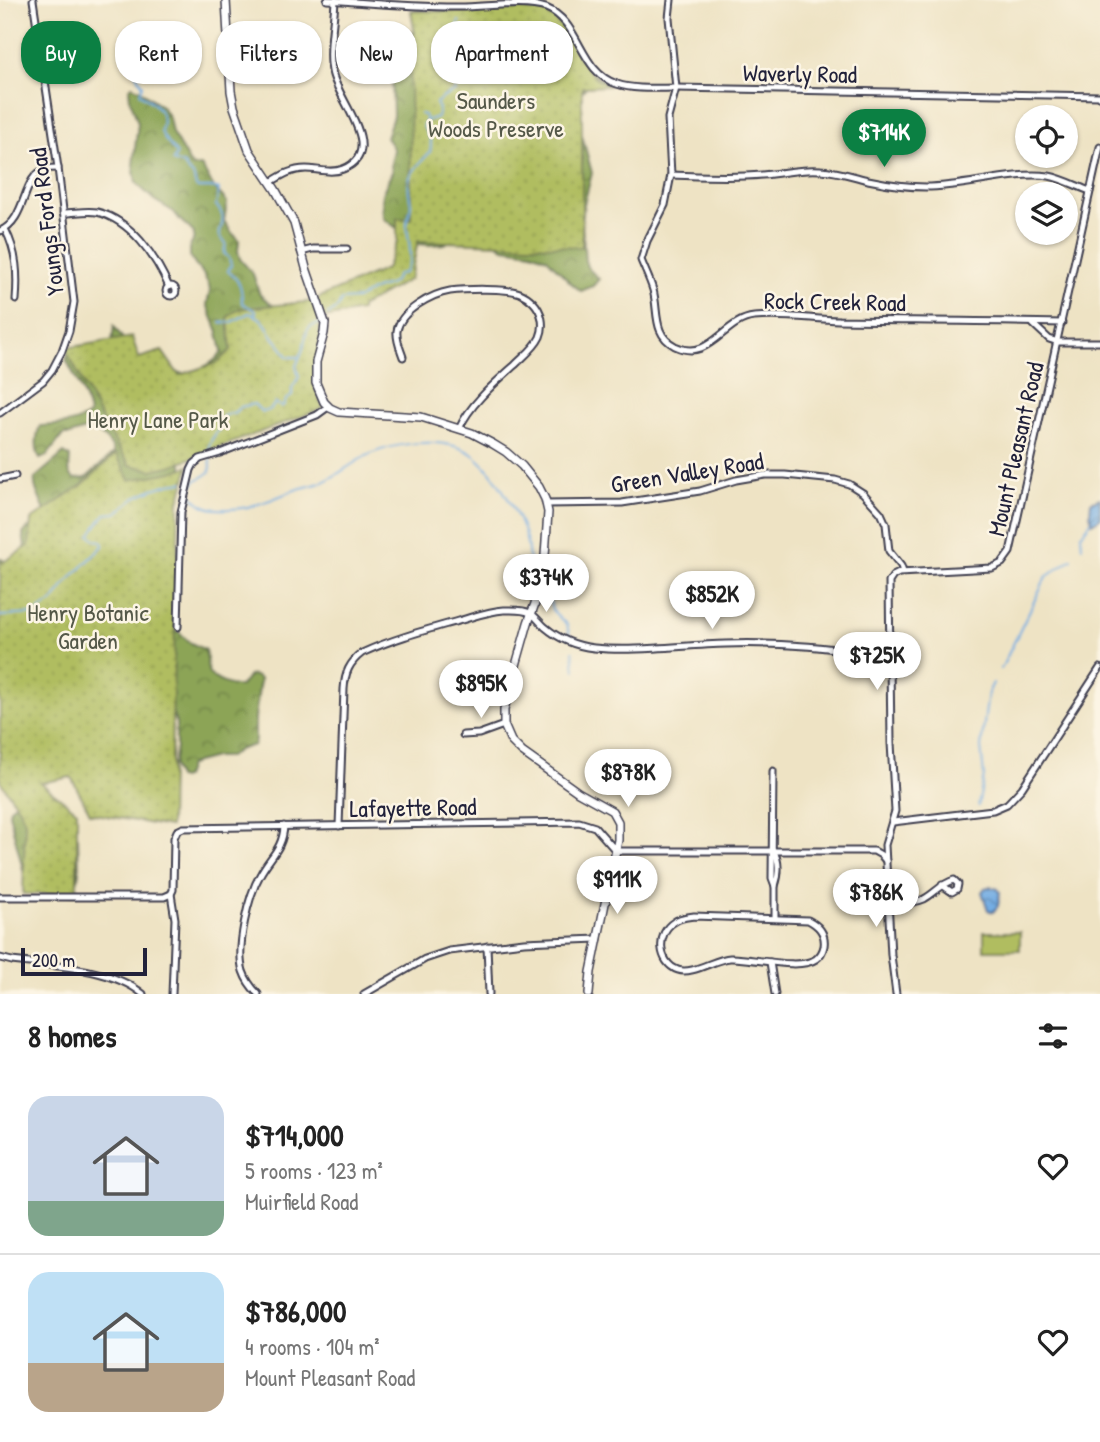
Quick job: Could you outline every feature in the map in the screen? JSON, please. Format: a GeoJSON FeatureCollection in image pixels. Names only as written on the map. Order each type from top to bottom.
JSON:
{"type":"FeatureCollection","features":[{"type":"Feature","properties":{"kind":"main road"},"geometry":{"type":"LineString","coordinates":[[226,0],[232,98],[246,143],[293,223],[325,323],[315,374],[319,393],[328,407],[336,411],[421,417],[459,429],[493,444],[517,461],[537,484],[546,504],[548,530],[541,587],[505,704],[504,725],[511,741],[522,752],[578,792],[611,811],[617,819],[619,827],[616,851],[589,994]]}},
{"type":"Feature","properties":{"kind":"street","name":"Youngs Ford Road"},"geometry":{"type":"LineString","coordinates":[[0,413],[48,376],[62,351],[74,302],[58,168],[33,0]]}},
{"type":"Feature","properties":{"kind":"street","name":"Waverly Road"},"geometry":{"type":"LineString","coordinates":[[327,0],[424,7],[538,6],[562,19],[599,74],[624,86],[1100,96]]}},
{"type":"Feature","properties":{"kind":"street","name":"Rock Creek Road"},"geometry":{"type":"LineString","coordinates":[[671,0],[669,18],[676,88],[668,118],[671,176],[665,205],[641,260],[653,290],[659,331],[664,338],[678,348],[703,348],[740,320],[758,317],[1062,323]]}},
{"type":"Feature","properties":{"kind":"street"},"geometry":{"type":"LineString","coordinates":[[271,182],[295,170],[344,169],[355,161],[361,150],[360,133],[337,88],[332,71],[335,1]]}},
{"type":"Feature","properties":{"kind":"street","name":"Mount Pleasant Road"},"geometry":{"type":"LineString","coordinates":[[903,572],[986,569],[997,566],[1007,558],[1100,147]]}},
{"type":"Feature","properties":{"kind":"street"},"geometry":{"type":"LineString","coordinates":[[16,300],[18,278],[15,252],[3,230],[16,217],[34,177],[46,169],[58,168]]}},
{"type":"Feature","properties":{"kind":"street"},"geometry":{"type":"LineString","coordinates":[[671,176],[743,177],[816,169],[884,183],[934,187],[1032,175],[1069,181],[1090,191]]}},
{"type":"Feature","properties":{"kind":"street"},"geometry":{"type":"LineString","coordinates":[[63,213],[99,213],[120,224],[138,239],[151,255],[169,287]]}},
{"type":"Feature","properties":{"kind":"street"},"geometry":{"type":"LineString","coordinates":[[301,252],[313,249],[347,249]]}},
{"type":"Feature","properties":{"kind":"street"},"geometry":{"type":"LineString","coordinates":[[403,357],[397,340],[399,325],[406,315],[433,296],[461,290],[510,291],[521,294],[534,303],[542,324],[538,341],[466,415],[459,429]]}},
{"type":"Feature","properties":{"kind":"street"},"geometry":{"type":"LineString","coordinates":[[1032,323],[1049,339],[1058,342],[1100,342]]}},
{"type":"Feature","properties":{"kind":"street"},"geometry":{"type":"LineString","coordinates":[[178,627],[181,508],[194,464],[200,459],[317,415],[328,407]]}},
{"type":"Feature","properties":{"kind":"street","name":"Green Valley Road"},"geometry":{"type":"LineString","coordinates":[[546,504],[622,503],[700,491],[765,475],[835,480],[849,484],[863,493],[881,513],[886,524],[889,551],[903,572]]}},
{"type":"Feature","properties":{"kind":"street"},"geometry":{"type":"LineString","coordinates":[[0,479],[15,476]]}},
{"type":"Feature","properties":{"kind":"street"},"geometry":{"type":"LineString","coordinates":[[896,994],[887,904],[886,861],[886,841],[895,811],[888,586],[892,576],[903,572]]}},
{"type":"Feature","properties":{"kind":"street"},"geometry":{"type":"LineString","coordinates":[[339,825],[347,671],[354,660],[367,651],[407,637],[486,613],[509,610],[532,613],[559,637],[594,648],[783,644],[890,656]]}},
{"type":"Feature","properties":{"kind":"street"},"geometry":{"type":"LineString","coordinates":[[893,822],[992,810],[1007,804],[1022,788],[1100,668]]}},
{"type":"Feature","properties":{"kind":"street"},"geometry":{"type":"LineString","coordinates":[[463,735],[479,734],[504,725]]}},
{"type":"Feature","properties":{"kind":"street"},"geometry":{"type":"LineString","coordinates":[[773,771],[773,850],[778,857],[775,918]]}},
{"type":"Feature","properties":{"kind":"street","name":"Lafayette Road"},"geometry":{"type":"LineString","coordinates":[[171,894],[174,838],[180,829],[579,822],[594,827],[616,851]]}},
{"type":"Feature","properties":{"kind":"street"},"geometry":{"type":"LineString","coordinates":[[258,994],[247,980],[241,963],[245,916],[254,886],[265,865],[282,843],[284,827]]}},
{"type":"Feature","properties":{"kind":"street"},"geometry":{"type":"LineString","coordinates":[[874,851],[886,841]]}},
{"type":"Feature","properties":{"kind":"street"},"geometry":{"type":"LineString","coordinates":[[616,851],[874,851],[886,861]]}},
{"type":"Feature","properties":{"kind":"street"},"geometry":{"type":"LineString","coordinates":[[887,904],[918,901],[942,885]]}},
{"type":"Feature","properties":{"kind":"street"},"geometry":{"type":"LineString","coordinates":[[0,897],[164,897],[171,894],[175,919],[172,994]]}},
{"type":"Feature","properties":{"kind":"street"},"geometry":{"type":"LineString","coordinates":[[683,917],[775,918],[808,920],[817,925],[822,933],[824,947],[821,954],[807,963],[733,958],[686,971],[678,970],[664,957],[661,942],[667,928],[683,917]]}},
{"type":"Feature","properties":{"kind":"street"},"geometry":{"type":"LineString","coordinates":[[364,994],[432,956],[449,951],[524,942],[598,939]]}},
{"type":"Feature","properties":{"kind":"street"},"geometry":{"type":"LineString","coordinates":[[488,946],[489,994]]}},
{"type":"Feature","properties":{"kind":"street"},"geometry":{"type":"LineString","coordinates":[[0,958],[96,973],[117,979],[143,994]]}},
{"type":"Feature","properties":{"kind":"street"},"geometry":{"type":"LineString","coordinates":[[770,962],[775,994]]}},
{"type":"Feature","properties":{"kind":"green space","name":"Henry Lane Park"},"geometry":{"type":"Polygon","coordinates":[[[521,9],[544,12],[558,21],[431,21],[431,84],[573,84],[573,46],[589,71],[610,86],[582,87],[582,247],[418,241],[410,279],[361,307],[361,311],[320,319],[320,343],[315,374],[318,396],[324,408],[170,466],[152,470],[130,465],[106,428],[65,348],[132,337],[139,358],[162,351],[179,375],[216,363],[231,350],[228,317],[238,309],[316,301],[386,269],[397,242],[397,218],[411,219],[410,84],[417,84],[417,21],[413,21],[411,11],[473,12],[521,9]]]}},
{"type":"Feature","properties":{"kind":"green space","name":"Saunders Woods Preserve"},"geometry":{"type":"Polygon","coordinates":[[[537,9],[549,13],[558,21],[431,21],[431,84],[570,84],[559,114],[587,77],[594,74],[606,82],[606,85],[586,87],[581,93],[582,135],[592,173],[582,223],[585,260],[587,267],[599,279],[593,286],[581,291],[547,258],[532,252],[504,248],[492,240],[455,239],[444,244],[418,244],[383,218],[382,194],[392,172],[394,150],[386,137],[393,116],[392,84],[417,84],[417,21],[413,21],[412,10],[537,9]]]}},
{"type":"Feature","properties":{"kind":"green space","name":"Saunders Woods Preserve"},"geometry":{"type":"Polygon","coordinates":[[[573,42],[587,66],[573,81],[573,42]]]}},
{"type":"Feature","properties":{"kind":"green space","name":"Henry Lane Park"},"geometry":{"type":"Polygon","coordinates":[[[132,86],[162,107],[169,118],[172,133],[192,167],[201,166],[227,202],[224,221],[239,240],[240,259],[253,274],[260,295],[274,306],[182,462],[183,481],[0,636],[0,558],[6,562],[24,551],[23,534],[39,523],[45,512],[36,491],[35,478],[64,453],[70,457],[69,469],[72,477],[86,478],[114,453],[108,442],[91,428],[63,435],[47,456],[40,459],[37,442],[40,426],[72,423],[89,415],[83,394],[66,359],[69,351],[112,342],[114,326],[137,359],[183,374],[209,364],[222,352],[218,332],[207,304],[209,285],[190,256],[194,233],[174,212],[154,200],[136,183],[133,165],[138,123],[130,99],[129,89],[132,86]]]}},
{"type":"Feature","properties":{"kind":"green space","name":"Henry Botanic Garden"},"geometry":{"type":"Polygon","coordinates":[[[116,454],[130,480],[189,466],[179,502],[170,827],[90,813],[71,777],[41,783],[77,811],[77,894],[23,894],[25,822],[0,781],[0,564],[29,546],[31,520],[82,485],[116,454]]]}},
{"type":"Feature","properties":{"kind":"green space"},"geometry":{"type":"Polygon","coordinates":[[[173,630],[205,650],[209,673],[219,681],[238,686],[249,676],[260,679],[254,745],[238,750],[229,757],[196,762],[189,766],[182,779],[177,778],[173,766],[176,723],[171,709],[173,630]]]}},
{"type":"Feature","properties":{"kind":"green space"},"geometry":{"type":"Polygon","coordinates":[[[19,801],[78,837],[79,876],[75,887],[26,882],[9,813],[10,808],[19,801]]]}},
{"type":"Feature","properties":{"kind":"green space"},"geometry":{"type":"Polygon","coordinates":[[[984,932],[1020,932],[1020,950],[984,950],[984,932]]]}},
{"type":"Feature","properties":{"kind":"water"},"geometry":{"type":"Polygon","coordinates":[[[1100,498],[1100,518],[1092,523],[1091,502],[1100,498]]]}},
{"type":"Feature","properties":{"kind":"water"},"geometry":{"type":"Polygon","coordinates":[[[989,887],[1000,892],[998,906],[993,912],[988,910],[982,892],[989,887]]]}},
{"type":"Feature","properties":{"kind":"waterway"},"geometry":{"type":"LineString","coordinates":[[142,84],[140,93],[155,105],[163,118],[161,131],[177,154],[173,161],[184,165],[193,175],[198,188],[219,190],[216,205],[223,220],[220,236],[226,243],[224,253],[231,265],[228,271],[240,286],[242,303],[256,311],[255,315],[264,322],[288,357],[299,357]]}},
{"type":"Feature","properties":{"kind":"waterway"},"geometry":{"type":"LineString","coordinates":[[328,315],[342,300],[357,299],[389,285],[407,268],[410,250],[407,223],[411,204],[409,180],[430,152],[431,142],[423,124],[437,117],[439,109],[436,103],[455,91],[456,84]]}},
{"type":"Feature","properties":{"kind":"waterway"},"geometry":{"type":"LineString","coordinates":[[420,114],[424,115],[426,120]]}},
{"type":"Feature","properties":{"kind":"waterway"},"geometry":{"type":"LineString","coordinates":[[221,323],[232,322],[249,313],[255,315]]}},
{"type":"Feature","properties":{"kind":"waterway"},"geometry":{"type":"LineString","coordinates":[[210,452],[210,442],[221,426],[223,416],[240,407],[254,404],[262,412],[275,403],[281,407],[292,396],[292,388],[299,377],[296,366],[307,331],[320,323]]}},
{"type":"Feature","properties":{"kind":"waterway"},"geometry":{"type":"LineString","coordinates":[[210,459],[210,471],[195,481],[189,493],[205,506],[228,509],[255,505],[323,482],[359,460],[386,449],[435,443],[464,450],[483,464],[513,507],[523,529],[530,569],[538,584]]}},
{"type":"Feature","properties":{"kind":"waterway"},"geometry":{"type":"LineString","coordinates":[[0,616],[33,614],[53,602],[67,582],[103,546],[102,541],[90,535],[105,514],[116,513],[136,497],[153,489],[183,482]]}},
{"type":"Feature","properties":{"kind":"waterway"},"geometry":{"type":"LineString","coordinates":[[1082,547],[1081,535],[1091,522]]}},
{"type":"Feature","properties":{"kind":"waterway"},"geometry":{"type":"LineString","coordinates":[[1001,669],[1046,577],[1072,559]]}},
{"type":"Feature","properties":{"kind":"waterway"},"geometry":{"type":"LineString","coordinates":[[544,591],[549,597],[552,610],[567,625],[570,637]]}},
{"type":"Feature","properties":{"kind":"waterway"},"geometry":{"type":"LineString","coordinates":[[573,651],[575,670]]}},
{"type":"Feature","properties":{"kind":"waterway"},"geometry":{"type":"LineString","coordinates":[[978,806],[984,776],[981,747],[988,693],[993,683]]}}]}
